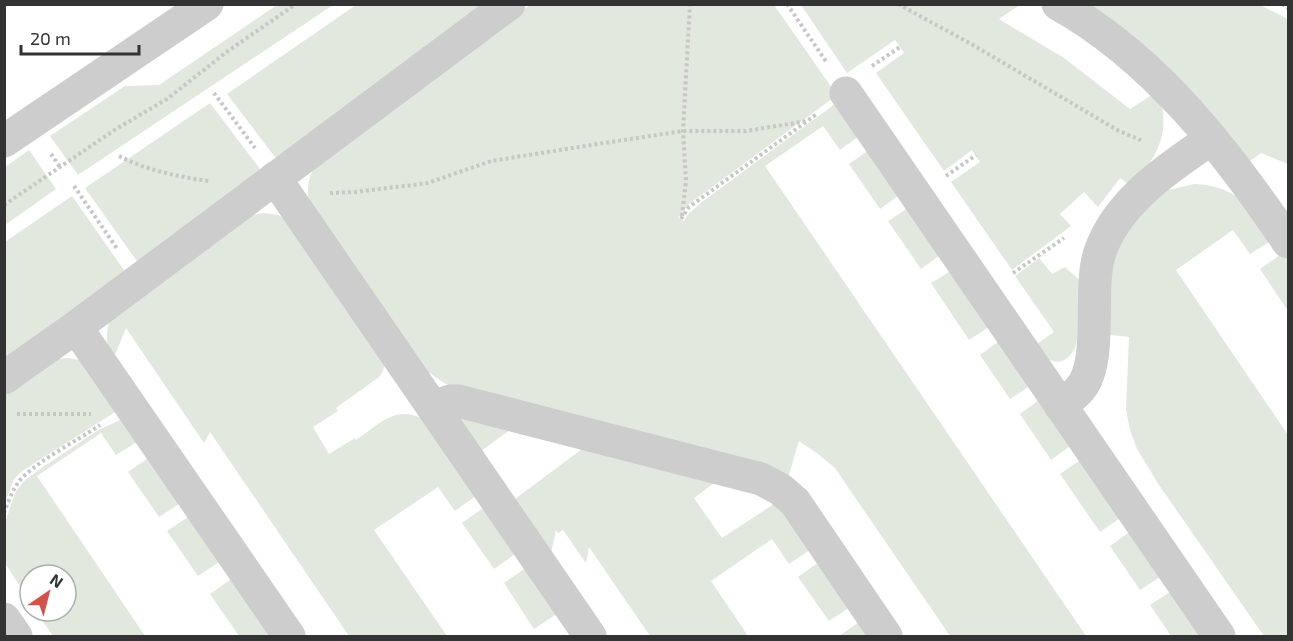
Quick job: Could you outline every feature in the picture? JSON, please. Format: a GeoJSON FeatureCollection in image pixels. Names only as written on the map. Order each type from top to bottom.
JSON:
{"type":"FeatureCollection","features":[{"type":"Feature","properties":{"kind":"street"},"geometry":{"type":"LineString","coordinates":[[4,141],[207,4]]}},
{"type":"Feature","properties":{"kind":"street"},"geometry":{"type":"LineString","coordinates":[[4,378],[76,327],[509,4]]}},
{"type":"Feature","properties":{"kind":"street"},"geometry":{"type":"LineString","coordinates":[[1058,4],[1116,44],[1175,96],[1199,147],[1242,176],[1288,242]]}},
{"type":"Feature","properties":{"kind":"street"},"geometry":{"type":"LineString","coordinates":[[846,93],[1219,636]]}},
{"type":"Feature","properties":{"kind":"street"},"geometry":{"type":"LineString","coordinates":[[1060,405],[1080,390],[1089,371],[1093,351],[1094,276],[1100,252],[1111,231],[1125,210],[1168,168],[1199,147]]}},
{"type":"Feature","properties":{"kind":"street"},"geometry":{"type":"LineString","coordinates":[[275,178],[590,636]]}},
{"type":"Feature","properties":{"kind":"street"},"geometry":{"type":"LineString","coordinates":[[76,327],[289,636]]}},
{"type":"Feature","properties":{"kind":"street"},"geometry":{"type":"LineString","coordinates":[[433,407],[450,401],[459,401],[761,479],[780,489],[795,502],[886,636]]}},
{"type":"Feature","properties":{"kind":"street"},"geometry":{"type":"LineString","coordinates":[[4,619],[16,636]]}},
{"type":"Feature","properties":{"kind":"path"},"geometry":{"type":"LineString","coordinates":[[4,205],[113,131],[167,99],[228,51],[296,4]]}},
{"type":"Feature","properties":{"kind":"path"},"geometry":{"type":"LineString","coordinates":[[690,4],[683,131],[686,181],[681,219],[689,207],[846,93]]}},
{"type":"Feature","properties":{"kind":"path"},"geometry":{"type":"LineString","coordinates":[[787,4],[815,46]]}},
{"type":"Feature","properties":{"kind":"path"},"geometry":{"type":"LineString","coordinates":[[898,4],[973,45],[1119,131],[1151,145],[1199,147]]}},
{"type":"Feature","properties":{"kind":"path"},"geometry":{"type":"LineString","coordinates":[[1282,4],[1288,8]]}},
{"type":"Feature","properties":{"kind":"path"},"geometry":{"type":"LineString","coordinates":[[871,67],[900,47]]}},
{"type":"Feature","properties":{"kind":"path"},"geometry":{"type":"LineString","coordinates":[[214,93],[270,167],[275,178],[312,193],[394,189],[428,183],[491,161],[683,131],[746,131],[807,121]]}},
{"type":"Feature","properties":{"kind":"path"},"geometry":{"type":"LineString","coordinates":[[948,174],[976,155]]}},
{"type":"Feature","properties":{"kind":"path"},"geometry":{"type":"LineString","coordinates":[[119,156],[132,163],[180,178],[212,181]]}},
{"type":"Feature","properties":{"kind":"path"},"geometry":{"type":"LineString","coordinates":[[74,186],[139,280]]}},
{"type":"Feature","properties":{"kind":"path"},"geometry":{"type":"LineString","coordinates":[[982,293],[1069,235],[1111,231]]}},
{"type":"Feature","properties":{"kind":"path"},"geometry":{"type":"LineString","coordinates":[[15,414],[99,413]]}},
{"type":"Feature","properties":{"kind":"path"},"geometry":{"type":"LineString","coordinates":[[4,513],[20,481],[33,468],[102,424]]}},
{"type":"Feature","properties":{"kind":"shaded area"},"geometry":{"type":"Polygon","coordinates":[[[277,5],[333,5],[78,175],[50,136],[125,86],[159,85],[277,5]]]}},
{"type":"Feature","properties":{"kind":"shaded area"},"geometry":{"type":"Polygon","coordinates":[[[356,5],[491,5],[278,161],[227,94],[356,5]]]}},
{"type":"Feature","properties":{"kind":"shaded area"},"geometry":{"type":"Polygon","coordinates":[[[530,5],[774,5],[837,95],[689,204],[678,218],[684,221],[688,214],[702,202],[839,101],[862,134],[840,150],[823,126],[765,166],[1086,636],[950,636],[835,468],[799,441],[787,481],[460,390],[444,383],[424,369],[309,206],[309,180],[318,163],[331,149],[530,5]]]}},
{"type":"Feature","properties":{"kind":"shaded area"},"geometry":{"type":"Polygon","coordinates":[[[801,5],[1020,5],[999,19],[1064,58],[1130,109],[1158,91],[1164,119],[1160,142],[1149,164],[1132,187],[1120,178],[1098,207],[1084,192],[1060,214],[1071,226],[1012,270],[951,182],[980,162],[972,150],[944,171],[876,73],[904,53],[895,40],[847,73],[801,5]]]}},
{"type":"Feature","properties":{"kind":"shaded area"},"geometry":{"type":"Polygon","coordinates":[[[1077,5],[1260,5],[1288,19],[1288,164],[1261,153],[1250,161],[1077,5]]]}},
{"type":"Feature","properties":{"kind":"shaded area"},"geometry":{"type":"Polygon","coordinates":[[[210,103],[263,173],[139,264],[85,188],[210,103]]]}},
{"type":"Feature","properties":{"kind":"shaded area"},"geometry":{"type":"Polygon","coordinates":[[[872,148],[902,193],[880,209],[849,164],[872,148]]]}},
{"type":"Feature","properties":{"kind":"shaded area"},"geometry":{"type":"Polygon","coordinates":[[[29,150],[56,189],[5,225],[5,167],[29,150]]]}},
{"type":"Feature","properties":{"kind":"shaded area"},"geometry":{"type":"Polygon","coordinates":[[[1194,184],[1222,189],[1241,200],[1274,239],[1250,254],[1233,230],[1176,270],[1288,435],[1288,636],[1264,636],[1159,485],[1137,449],[1130,430],[1126,410],[1129,337],[1103,334],[1112,257],[1135,218],[1164,191],[1194,184]]]}},
{"type":"Feature","properties":{"kind":"shaded area"},"geometry":{"type":"Polygon","coordinates":[[[72,196],[126,273],[5,363],[5,242],[72,196]]]}},
{"type":"Feature","properties":{"kind":"shaded area"},"geometry":{"type":"Polygon","coordinates":[[[911,206],[943,253],[921,269],[888,221],[911,206]]]}},
{"type":"Feature","properties":{"kind":"shaded area"},"geometry":{"type":"Polygon","coordinates":[[[264,213],[278,215],[290,221],[385,362],[379,377],[336,408],[338,411],[313,427],[329,454],[355,438],[356,440],[388,418],[404,414],[413,415],[423,419],[477,495],[455,511],[438,487],[374,530],[447,636],[349,636],[210,432],[204,443],[126,328],[113,360],[110,355],[107,339],[110,318],[246,216],[264,213]]]}},
{"type":"Feature","properties":{"kind":"shaded area"},"geometry":{"type":"Polygon","coordinates":[[[1283,253],[1288,262],[1288,311],[1260,269],[1283,253]]]}},
{"type":"Feature","properties":{"kind":"shaded area"},"geometry":{"type":"Polygon","coordinates":[[[1039,258],[1052,274],[1065,267],[1084,284],[1076,345],[1072,353],[1062,361],[1050,360],[1034,346],[1054,332],[1015,276],[1039,258]]]}},
{"type":"Feature","properties":{"kind":"shaded area"},"geometry":{"type":"Polygon","coordinates":[[[954,269],[992,325],[969,340],[931,283],[954,269]]]}},
{"type":"Feature","properties":{"kind":"shaded area"},"geometry":{"type":"Polygon","coordinates":[[[1002,339],[1033,384],[1010,399],[980,355],[1002,339]]]}},
{"type":"Feature","properties":{"kind":"shaded area"},"geometry":{"type":"Polygon","coordinates":[[[56,359],[80,360],[120,409],[22,471],[14,479],[5,503],[5,389],[56,359]]]}},
{"type":"Feature","properties":{"kind":"shaded area"},"geometry":{"type":"Polygon","coordinates":[[[1042,398],[1073,444],[1051,460],[1020,414],[1042,398]]]}},
{"type":"Feature","properties":{"kind":"shaded area"},"geometry":{"type":"Polygon","coordinates":[[[455,416],[514,427],[477,454],[455,416]]]}},
{"type":"Feature","properties":{"kind":"shaded area"},"geometry":{"type":"Polygon","coordinates":[[[125,418],[137,442],[116,455],[101,433],[37,476],[145,636],[53,636],[44,623],[78,623],[78,563],[18,563],[18,583],[5,563],[5,523],[15,493],[24,481],[100,429],[125,418]]]}},
{"type":"Feature","properties":{"kind":"shaded area"},"geometry":{"type":"Polygon","coordinates":[[[586,446],[718,480],[694,498],[722,538],[777,502],[813,548],[789,564],[772,539],[711,581],[748,636],[650,636],[589,547],[586,563],[563,530],[558,533],[556,530],[550,558],[511,502],[586,446]]]}},
{"type":"Feature","properties":{"kind":"shaded area"},"geometry":{"type":"Polygon","coordinates":[[[151,456],[182,502],[159,517],[128,472],[151,456]]]}},
{"type":"Feature","properties":{"kind":"shaded area"},"geometry":{"type":"Polygon","coordinates":[[[1083,458],[1123,516],[1100,532],[1060,474],[1083,458]]]}},
{"type":"Feature","properties":{"kind":"shaded area"},"geometry":{"type":"Polygon","coordinates":[[[486,506],[518,552],[494,569],[462,523],[486,506]]]}},
{"type":"Feature","properties":{"kind":"shaded area"},"geometry":{"type":"Polygon","coordinates":[[[191,515],[222,560],[198,576],[167,531],[191,515]]]}},
{"type":"Feature","properties":{"kind":"shaded area"},"geometry":{"type":"Polygon","coordinates":[[[1132,530],[1163,575],[1140,590],[1110,546],[1132,530]]]}},
{"type":"Feature","properties":{"kind":"shaded area"},"geometry":{"type":"Polygon","coordinates":[[[822,560],[853,605],[829,621],[798,577],[822,560]]]}},
{"type":"Feature","properties":{"kind":"shaded area"},"geometry":{"type":"Polygon","coordinates":[[[527,567],[558,613],[534,629],[504,583],[527,567]]]}},
{"type":"Feature","properties":{"kind":"shaded area"},"geometry":{"type":"Polygon","coordinates":[[[234,577],[272,633],[266,636],[239,636],[210,594],[234,577]]]}},
{"type":"Feature","properties":{"kind":"shaded area"},"geometry":{"type":"Polygon","coordinates":[[[1173,590],[1203,636],[1171,636],[1150,605],[1173,590]]]}},
{"type":"Feature","properties":{"kind":"shaded area"},"geometry":{"type":"Polygon","coordinates":[[[862,620],[873,636],[839,636],[862,620]]]}}]}
